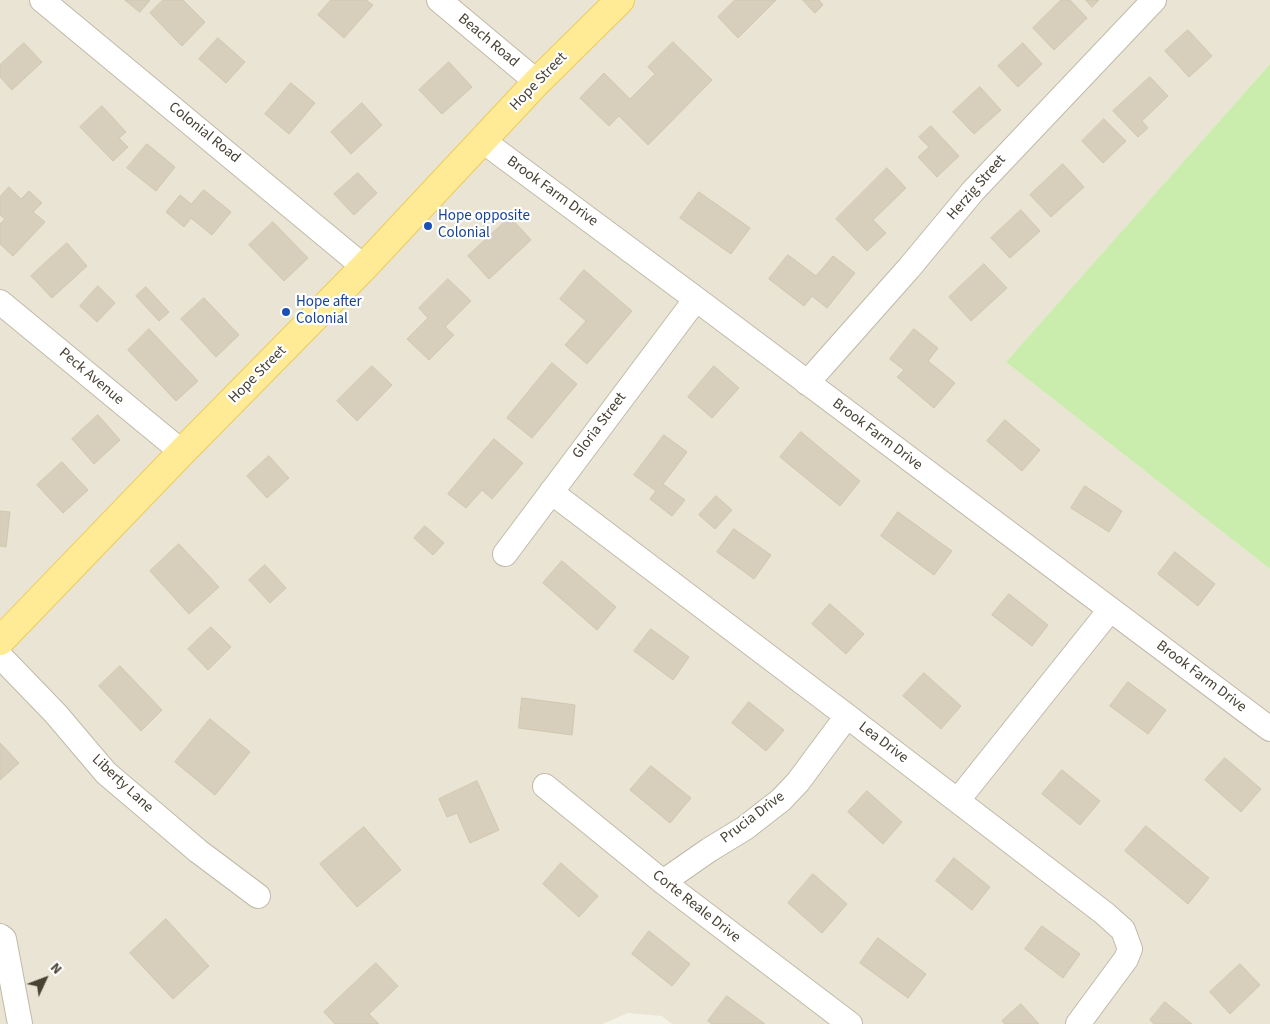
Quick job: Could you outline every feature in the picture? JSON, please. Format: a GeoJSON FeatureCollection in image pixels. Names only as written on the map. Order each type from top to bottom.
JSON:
{"type":"FeatureCollection","features":[{"type":"Feature","properties":{"kind":"main road","name":"Hope Street"},"geometry":{"type":"LineString","coordinates":[[0,641],[364,267],[537,82],[620,0]]}},
{"type":"Feature","properties":{"kind":"street","name":"Colonial Road"},"geometry":{"type":"LineString","coordinates":[[42,0],[364,267]]}},
{"type":"Feature","properties":{"kind":"street","name":"Beach Road"},"geometry":{"type":"LineString","coordinates":[[439,0],[537,82]]}},
{"type":"Feature","properties":{"kind":"street","name":"Herzig Street"},"geometry":{"type":"LineString","coordinates":[[807,383],[909,268],[973,191],[1154,0]]}},
{"type":"Feature","properties":{"kind":"street","name":"Brook Farm Drive"},"geometry":{"type":"LineString","coordinates":[[483,141],[1270,729]]}},
{"type":"Feature","properties":{"kind":"street","name":"Gloria Street"},"geometry":{"type":"LineString","coordinates":[[505,554],[696,299]]}},
{"type":"Feature","properties":{"kind":"street","name":"Peck Avenue"},"geometry":{"type":"LineString","coordinates":[[0,302],[182,452]]}},
{"type":"Feature","properties":{"kind":"street","name":"Lea Drive"},"geometry":{"type":"LineString","coordinates":[[550,492],[958,800],[1104,913],[1123,930],[1130,949],[1126,959],[1078,1024]]}},
{"type":"Feature","properties":{"kind":"street"},"geometry":{"type":"LineString","coordinates":[[958,800],[1110,610]]}},
{"type":"Feature","properties":{"kind":"street","name":"Liberty Lane"},"geometry":{"type":"LineString","coordinates":[[0,656],[56,714],[106,773],[198,851],[258,896]]}},
{"type":"Feature","properties":{"kind":"street","name":"Prucia Drive"},"geometry":{"type":"LineString","coordinates":[[663,882],[745,828],[781,800],[798,782],[847,716]]}},
{"type":"Feature","properties":{"kind":"street","name":"Corte Reale Drive"},"geometry":{"type":"LineString","coordinates":[[545,786],[663,882],[850,1024]]}},
{"type":"Feature","properties":{"kind":"street"},"geometry":{"type":"LineString","coordinates":[[0,936],[4,939],[20,1024]]}},
{"type":"Feature","properties":{"kind":"shaded area"},"geometry":{"type":"Polygon","coordinates":[[[0,0],[1270,0],[1270,64],[1006,362],[1270,569],[1270,1024],[672,1024],[662,1016],[628,1013],[602,1024],[0,1024],[0,0]]]}},
{"type":"Feature","properties":{"kind":"green space"},"geometry":{"type":"Polygon","coordinates":[[[1270,64],[1270,569],[1006,362],[1270,64]]]}},
{"type":"Feature","properties":{"kind":"building"},"geometry":{"type":"Polygon","coordinates":[[[125,0],[150,0],[140,12],[125,0]]]}},
{"type":"Feature","properties":{"kind":"building"},"geometry":{"type":"Polygon","coordinates":[[[163,0],[183,0],[205,22],[182,46],[150,13],[163,0]]]}},
{"type":"Feature","properties":{"kind":"building"},"geometry":{"type":"Polygon","coordinates":[[[331,0],[366,0],[373,5],[344,38],[318,15],[331,0]]]}},
{"type":"Feature","properties":{"kind":"building"},"geometry":{"type":"Polygon","coordinates":[[[735,0],[776,0],[738,38],[718,17],[735,0]]]}},
{"type":"Feature","properties":{"kind":"building"},"geometry":{"type":"Polygon","coordinates":[[[803,0],[819,0],[823,5],[815,13],[803,0]]]}},
{"type":"Feature","properties":{"kind":"building"},"geometry":{"type":"Polygon","coordinates":[[[1061,0],[1070,0],[1087,18],[1054,50],[1033,28],[1061,0]]]}},
{"type":"Feature","properties":{"kind":"building"},"geometry":{"type":"Polygon","coordinates":[[[1086,0],[1099,0],[1092,7],[1086,0]]]}},
{"type":"Feature","properties":{"kind":"building"},"geometry":{"type":"Polygon","coordinates":[[[1188,30],[1212,56],[1189,77],[1165,51],[1188,30]]]}},
{"type":"Feature","properties":{"kind":"building"},"geometry":{"type":"Polygon","coordinates":[[[218,38],[245,62],[226,83],[199,59],[218,38]]]}},
{"type":"Feature","properties":{"kind":"building"},"geometry":{"type":"Polygon","coordinates":[[[673,42],[712,80],[648,145],[619,116],[609,126],[580,98],[604,73],[630,99],[655,74],[648,67],[673,42]]]}},
{"type":"Feature","properties":{"kind":"building"},"geometry":{"type":"Polygon","coordinates":[[[24,43],[42,62],[12,90],[0,77],[0,65],[24,43]]]}},
{"type":"Feature","properties":{"kind":"building"},"geometry":{"type":"Polygon","coordinates":[[[1023,43],[1042,64],[1018,87],[998,66],[1023,43]]]}},
{"type":"Feature","properties":{"kind":"building"},"geometry":{"type":"Polygon","coordinates":[[[449,62],[472,87],[442,114],[419,90],[449,62]]]}},
{"type":"Feature","properties":{"kind":"building"},"geometry":{"type":"Polygon","coordinates":[[[1150,77],[1168,96],[1142,121],[1148,128],[1138,137],[1113,111],[1150,77]]]}},
{"type":"Feature","properties":{"kind":"building"},"geometry":{"type":"Polygon","coordinates":[[[291,83],[315,103],[289,134],[265,114],[291,83]]]}},
{"type":"Feature","properties":{"kind":"building"},"geometry":{"type":"Polygon","coordinates":[[[980,87],[1001,110],[974,134],[953,112],[980,87]]]}},
{"type":"Feature","properties":{"kind":"building"},"geometry":{"type":"Polygon","coordinates":[[[362,103],[382,125],[351,154],[331,132],[362,103]]]}},
{"type":"Feature","properties":{"kind":"building"},"geometry":{"type":"Polygon","coordinates":[[[102,106],[126,132],[119,138],[128,147],[113,161],[80,127],[102,106]]]}},
{"type":"Feature","properties":{"kind":"building"},"geometry":{"type":"Polygon","coordinates":[[[1104,119],[1126,141],[1103,163],[1082,141],[1104,119]]]}},
{"type":"Feature","properties":{"kind":"building"},"geometry":{"type":"Polygon","coordinates":[[[931,126],[959,156],[937,177],[918,157],[929,147],[919,137],[931,126]]]}},
{"type":"Feature","properties":{"kind":"building"},"geometry":{"type":"Polygon","coordinates":[[[147,144],[175,167],[156,191],[127,168],[147,144]]]}},
{"type":"Feature","properties":{"kind":"building"},"geometry":{"type":"Polygon","coordinates":[[[1063,164],[1084,187],[1051,217],[1030,195],[1063,164]]]}},
{"type":"Feature","properties":{"kind":"building"},"geometry":{"type":"Polygon","coordinates":[[[887,168],[906,188],[873,220],[886,233],[867,251],[836,219],[887,168]]]}},
{"type":"Feature","properties":{"kind":"building"},"geometry":{"type":"Polygon","coordinates":[[[358,173],[377,193],[354,215],[334,194],[358,173]]]}},
{"type":"Feature","properties":{"kind":"building"},"geometry":{"type":"Polygon","coordinates":[[[9,187],[21,199],[29,191],[42,203],[33,212],[45,222],[13,256],[0,244],[0,224],[5,219],[0,215],[0,197],[9,187]]]}},
{"type":"Feature","properties":{"kind":"building"},"geometry":{"type":"Polygon","coordinates":[[[204,190],[231,212],[212,235],[191,218],[184,227],[166,212],[180,195],[191,204],[204,190]]]}},
{"type":"Feature","properties":{"kind":"building"},"geometry":{"type":"Polygon","coordinates":[[[699,192],[750,228],[731,254],[680,218],[699,192]]]}},
{"type":"Feature","properties":{"kind":"building"},"geometry":{"type":"Polygon","coordinates":[[[1021,210],[1040,231],[1010,258],[991,238],[1021,210]]]}},
{"type":"Feature","properties":{"kind":"building"},"geometry":{"type":"Polygon","coordinates":[[[510,217],[531,240],[489,279],[468,256],[510,217]]]}},
{"type":"Feature","properties":{"kind":"building"},"geometry":{"type":"Polygon","coordinates":[[[273,222],[308,258],[284,281],[249,245],[273,222]]]}},
{"type":"Feature","properties":{"kind":"building"},"geometry":{"type":"Polygon","coordinates":[[[67,243],[87,266],[52,298],[31,276],[67,243]]]}},
{"type":"Feature","properties":{"kind":"building"},"geometry":{"type":"Polygon","coordinates":[[[788,255],[816,276],[833,256],[855,273],[827,308],[812,296],[804,306],[769,279],[788,255]]]}},
{"type":"Feature","properties":{"kind":"building"},"geometry":{"type":"Polygon","coordinates":[[[984,264],[1007,288],[971,321],[949,297],[984,264]]]}},
{"type":"Feature","properties":{"kind":"building"},"geometry":{"type":"Polygon","coordinates":[[[584,270],[632,311],[587,364],[565,345],[586,321],[560,299],[584,270]]]}},
{"type":"Feature","properties":{"kind":"building"},"geometry":{"type":"Polygon","coordinates":[[[448,279],[471,301],[445,327],[454,335],[429,360],[407,339],[428,318],[419,308],[448,279]]]}},
{"type":"Feature","properties":{"kind":"building"},"geometry":{"type":"Polygon","coordinates":[[[98,286],[115,303],[97,322],[80,306],[98,286]]]}},
{"type":"Feature","properties":{"kind":"building"},"geometry":{"type":"Polygon","coordinates":[[[146,287],[169,312],[159,321],[136,296],[146,287]]]}},
{"type":"Feature","properties":{"kind":"building"},"geometry":{"type":"Polygon","coordinates":[[[204,298],[239,335],[216,357],[181,319],[204,298]]]}},
{"type":"Feature","properties":{"kind":"building"},"geometry":{"type":"Polygon","coordinates":[[[149,329],[198,381],[176,401],[128,350],[149,329]]]}},
{"type":"Feature","properties":{"kind":"building"},"geometry":{"type":"Polygon","coordinates":[[[914,329],[938,348],[928,361],[955,383],[934,408],[897,377],[904,370],[890,359],[914,329]]]}},
{"type":"Feature","properties":{"kind":"building"},"geometry":{"type":"Polygon","coordinates":[[[552,363],[577,384],[532,438],[507,418],[552,363]]]}},
{"type":"Feature","properties":{"kind":"building"},"geometry":{"type":"Polygon","coordinates":[[[372,366],[392,385],[357,421],[337,401],[372,366]]]}},
{"type":"Feature","properties":{"kind":"building"},"geometry":{"type":"Polygon","coordinates":[[[714,366],[739,388],[712,418],[688,397],[714,366]]]}},
{"type":"Feature","properties":{"kind":"building"},"geometry":{"type":"Polygon","coordinates":[[[98,415],[120,440],[94,464],[72,439],[98,415]]]}},
{"type":"Feature","properties":{"kind":"building"},"geometry":{"type":"Polygon","coordinates":[[[1005,420],[1040,450],[1022,471],[987,441],[1005,420]]]}},
{"type":"Feature","properties":{"kind":"building"},"geometry":{"type":"Polygon","coordinates":[[[801,432],[860,481],[840,506],[780,457],[801,432]]]}},
{"type":"Feature","properties":{"kind":"building"},"geometry":{"type":"Polygon","coordinates":[[[664,435],[687,452],[663,484],[685,500],[672,516],[650,499],[656,491],[634,475],[664,435]]]}},
{"type":"Feature","properties":{"kind":"building"},"geometry":{"type":"Polygon","coordinates":[[[494,439],[523,463],[492,499],[482,490],[466,508],[448,494],[494,439]]]}},
{"type":"Feature","properties":{"kind":"building"},"geometry":{"type":"Polygon","coordinates":[[[269,456],[289,478],[267,498],[247,476],[269,456]]]}},
{"type":"Feature","properties":{"kind":"building"},"geometry":{"type":"Polygon","coordinates":[[[62,462],[88,490],[63,513],[37,485],[62,462]]]}},
{"type":"Feature","properties":{"kind":"building"},"geometry":{"type":"Polygon","coordinates":[[[1085,486],[1122,511],[1109,532],[1071,508],[1085,486]]]}},
{"type":"Feature","properties":{"kind":"building"},"geometry":{"type":"Polygon","coordinates":[[[716,496],[732,510],[715,529],[699,515],[716,496]]]}},
{"type":"Feature","properties":{"kind":"building"},"geometry":{"type":"Polygon","coordinates":[[[0,511],[10,512],[6,547],[0,546],[0,511]]]}},
{"type":"Feature","properties":{"kind":"building"},"geometry":{"type":"Polygon","coordinates":[[[898,512],[952,551],[934,575],[881,536],[898,512]]]}},
{"type":"Feature","properties":{"kind":"building"},"geometry":{"type":"Polygon","coordinates":[[[425,526],[444,543],[433,555],[414,538],[425,526]]]}},
{"type":"Feature","properties":{"kind":"building"},"geometry":{"type":"Polygon","coordinates":[[[734,529],[771,555],[754,579],[717,552],[734,529]]]}},
{"type":"Feature","properties":{"kind":"building"},"geometry":{"type":"Polygon","coordinates":[[[179,544],[219,587],[189,614],[150,571],[179,544]]]}},
{"type":"Feature","properties":{"kind":"building"},"geometry":{"type":"Polygon","coordinates":[[[1175,552],[1215,584],[1198,606],[1158,574],[1175,552]]]}},
{"type":"Feature","properties":{"kind":"building"},"geometry":{"type":"Polygon","coordinates":[[[562,561],[616,607],[597,630],[543,583],[562,561]]]}},
{"type":"Feature","properties":{"kind":"building"},"geometry":{"type":"Polygon","coordinates":[[[265,565],[286,588],[270,603],[249,580],[265,565]]]}},
{"type":"Feature","properties":{"kind":"building"},"geometry":{"type":"Polygon","coordinates":[[[1009,594],[1048,625],[1032,646],[992,615],[1009,594]]]}},
{"type":"Feature","properties":{"kind":"building"},"geometry":{"type":"Polygon","coordinates":[[[830,604],[864,634],[846,654],[812,624],[830,604]]]}},
{"type":"Feature","properties":{"kind":"building"},"geometry":{"type":"Polygon","coordinates":[[[211,627],[231,647],[208,670],[188,649],[211,627]]]}},
{"type":"Feature","properties":{"kind":"building"},"geometry":{"type":"Polygon","coordinates":[[[651,629],[689,657],[673,680],[634,651],[651,629]]]}},
{"type":"Feature","properties":{"kind":"building"},"geometry":{"type":"Polygon","coordinates":[[[120,666],[162,710],[141,731],[99,686],[120,666]]]}},
{"type":"Feature","properties":{"kind":"building"},"geometry":{"type":"Polygon","coordinates":[[[924,673],[961,706],[941,729],[903,696],[924,673]]]}},
{"type":"Feature","properties":{"kind":"building"},"geometry":{"type":"Polygon","coordinates":[[[1128,682],[1166,710],[1148,734],[1110,706],[1128,682]]]}},
{"type":"Feature","properties":{"kind":"building"},"geometry":{"type":"Polygon","coordinates":[[[522,698],[575,705],[572,735],[519,728],[522,698]]]}},
{"type":"Feature","properties":{"kind":"building"},"geometry":{"type":"Polygon","coordinates":[[[749,702],[784,730],[766,751],[732,723],[749,702]]]}},
{"type":"Feature","properties":{"kind":"building"},"geometry":{"type":"Polygon","coordinates":[[[210,719],[250,752],[215,795],[175,762],[210,719]]]}},
{"type":"Feature","properties":{"kind":"building"},"geometry":{"type":"Polygon","coordinates":[[[0,743],[19,763],[0,780],[0,743]]]}},
{"type":"Feature","properties":{"kind":"building"},"geometry":{"type":"Polygon","coordinates":[[[1225,758],[1261,789],[1241,812],[1205,780],[1225,758]]]}},
{"type":"Feature","properties":{"kind":"building"},"geometry":{"type":"Polygon","coordinates":[[[651,766],[691,798],[670,823],[630,790],[651,766]]]}},
{"type":"Feature","properties":{"kind":"building"},"geometry":{"type":"Polygon","coordinates":[[[1062,770],[1100,801],[1080,825],[1042,794],[1062,770]]]}},
{"type":"Feature","properties":{"kind":"building"},"geometry":{"type":"Polygon","coordinates":[[[477,781],[499,830],[470,843],[457,813],[447,817],[439,799],[477,781]]]}},
{"type":"Feature","properties":{"kind":"building"},"geometry":{"type":"Polygon","coordinates":[[[867,791],[902,822],[883,844],[848,812],[867,791]]]}},
{"type":"Feature","properties":{"kind":"building"},"geometry":{"type":"Polygon","coordinates":[[[1146,826],[1209,878],[1188,904],[1125,851],[1146,826]]]}},
{"type":"Feature","properties":{"kind":"building"},"geometry":{"type":"Polygon","coordinates":[[[364,827],[401,870],[357,907],[320,864],[364,827]]]}},
{"type":"Feature","properties":{"kind":"building"},"geometry":{"type":"Polygon","coordinates":[[[954,858],[990,887],[972,910],[936,881],[954,858]]]}},
{"type":"Feature","properties":{"kind":"building"},"geometry":{"type":"Polygon","coordinates":[[[561,863],[598,896],[579,917],[543,884],[561,863]]]}},
{"type":"Feature","properties":{"kind":"building"},"geometry":{"type":"Polygon","coordinates":[[[813,874],[847,904],[822,933],[788,903],[813,874]]]}},
{"type":"Feature","properties":{"kind":"building"},"geometry":{"type":"Polygon","coordinates":[[[166,919],[209,966],[173,999],[130,953],[166,919]]]}},
{"type":"Feature","properties":{"kind":"building"},"geometry":{"type":"Polygon","coordinates":[[[1042,926],[1080,954],[1063,978],[1025,949],[1042,926]]]}},
{"type":"Feature","properties":{"kind":"building"},"geometry":{"type":"Polygon","coordinates":[[[649,931],[690,964],[672,986],[632,954],[649,931]]]}},
{"type":"Feature","properties":{"kind":"building"},"geometry":{"type":"Polygon","coordinates":[[[878,938],[926,974],[908,998],[860,963],[878,938]]]}},
{"type":"Feature","properties":{"kind":"building"},"geometry":{"type":"Polygon","coordinates":[[[376,963],[398,986],[369,1014],[379,1024],[335,1024],[324,1012],[376,963]]]}},
{"type":"Feature","properties":{"kind":"building"},"geometry":{"type":"Polygon","coordinates":[[[1240,964],[1260,985],[1230,1014],[1210,992],[1240,964]]]}},
{"type":"Feature","properties":{"kind":"building"},"geometry":{"type":"Polygon","coordinates":[[[727,996],[765,1024],[712,1024],[708,1021],[727,996]]]}},
{"type":"Feature","properties":{"kind":"building"},"geometry":{"type":"Polygon","coordinates":[[[1165,1002],[1192,1024],[1154,1024],[1150,1020],[1165,1002]]]}},
{"type":"Feature","properties":{"kind":"building"},"geometry":{"type":"Polygon","coordinates":[[[1021,1004],[1039,1024],[1005,1024],[1002,1021],[1021,1004]]]}},
{"type":"Feature","properties":{"kind":"place","name":"Hope opposite Colonial"},"geometry":{"type":"Point","coordinates":[428,226]}},
{"type":"Feature","properties":{"kind":"place","name":"Hope after Colonial"},"geometry":{"type":"Point","coordinates":[286,312]}}]}
